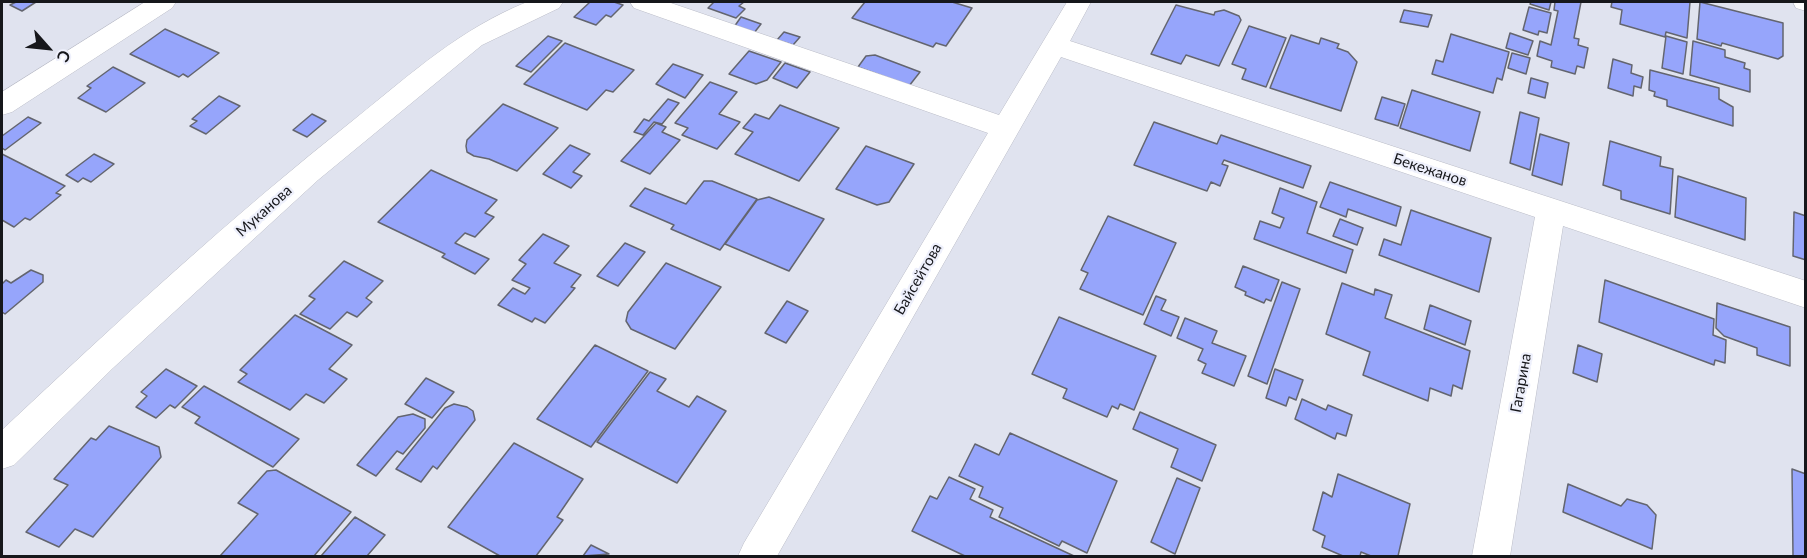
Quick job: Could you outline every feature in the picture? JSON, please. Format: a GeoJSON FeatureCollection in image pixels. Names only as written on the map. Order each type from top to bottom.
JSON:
{"type":"FeatureCollection","features":[{"type":"Feature","properties":{"kind":"street"},"geometry":{"type":"LineString","coordinates":[[2,105],[163,2]]}},
{"type":"Feature","properties":{"kind":"street","name":"Муканова"},"geometry":{"type":"LineString","coordinates":[[2,453],[101,358],[318,164],[473,39],[514,17],[550,2]]}},
{"type":"Feature","properties":{"kind":"street"},"geometry":{"type":"LineString","coordinates":[[643,2],[1006,128]]}},
{"type":"Feature","properties":{"kind":"street","name":"Байсейтова"},"geometry":{"type":"LineString","coordinates":[[757,556],[1079,2]]}},
{"type":"Feature","properties":{"kind":"street","name":"Бекежанов"},"geometry":{"type":"LineString","coordinates":[[1054,45],[1806,295]]}},
{"type":"Feature","properties":{"kind":"street","name":"Гагарина"},"geometry":{"type":"LineString","coordinates":[[1491,556],[1551,210]]}},
{"type":"Feature","properties":{"kind":"building"},"geometry":{"type":"Polygon","coordinates":[[[16,2],[36,2],[22,11],[10,5],[16,2]]]}},
{"type":"Feature","properties":{"kind":"building"},"geometry":{"type":"Polygon","coordinates":[[[590,2],[614,2],[623,5],[611,17],[606,15],[596,25],[574,17],[590,2]]]}},
{"type":"Feature","properties":{"kind":"building"},"geometry":{"type":"Polygon","coordinates":[[[714,2],[744,2],[739,6],[745,9],[736,18],[708,8],[714,2]]]}},
{"type":"Feature","properties":{"kind":"building"},"geometry":{"type":"Polygon","coordinates":[[[865,2],[952,2],[972,8],[946,46],[936,43],[933,47],[852,18],[865,2]]]}},
{"type":"Feature","properties":{"kind":"building"},"geometry":{"type":"Polygon","coordinates":[[[1531,2],[1551,2],[1549,10],[1530,4],[1531,2]]]}},
{"type":"Feature","properties":{"kind":"building"},"geometry":{"type":"Polygon","coordinates":[[[1555,2],[1581,2],[1574,38],[1579,39],[1578,45],[1588,48],[1584,68],[1577,66],[1575,74],[1551,67],[1552,61],[1537,56],[1540,41],[1551,45],[1558,11],[1554,10],[1555,2]]]}},
{"type":"Feature","properties":{"kind":"building"},"geometry":{"type":"Polygon","coordinates":[[[1612,2],[1690,2],[1687,38],[1666,32],[1665,37],[1620,24],[1622,10],[1611,7],[1612,2]]]}},
{"type":"Feature","properties":{"kind":"building"},"geometry":{"type":"Polygon","coordinates":[[[1700,2],[1783,23],[1783,56],[1778,59],[1722,43],[1721,46],[1697,39],[1700,2]]]}},
{"type":"Feature","properties":{"kind":"building"},"geometry":{"type":"Polygon","coordinates":[[[1176,5],[1214,15],[1215,12],[1224,10],[1239,16],[1241,20],[1219,66],[1186,55],[1181,64],[1151,54],[1176,5]]]}},
{"type":"Feature","properties":{"kind":"building"},"geometry":{"type":"Polygon","coordinates":[[[1529,7],[1551,13],[1547,33],[1539,31],[1538,35],[1523,30],[1529,7]]]}},
{"type":"Feature","properties":{"kind":"building"},"geometry":{"type":"Polygon","coordinates":[[[1404,10],[1432,15],[1428,27],[1400,22],[1404,10]]]}},
{"type":"Feature","properties":{"kind":"building"},"geometry":{"type":"Polygon","coordinates":[[[741,17],[761,24],[754,33],[734,27],[741,17]]]}},
{"type":"Feature","properties":{"kind":"building"},"geometry":{"type":"Polygon","coordinates":[[[1249,26],[1286,38],[1266,87],[1242,79],[1246,69],[1232,64],[1249,26]]]}},
{"type":"Feature","properties":{"kind":"building"},"geometry":{"type":"Polygon","coordinates":[[[165,29],[219,53],[188,77],[183,74],[179,77],[130,54],[165,29]]]}},
{"type":"Feature","properties":{"kind":"building"},"geometry":{"type":"Polygon","coordinates":[[[784,32],[800,37],[793,45],[777,40],[784,32]]]}},
{"type":"Feature","properties":{"kind":"building"},"geometry":{"type":"Polygon","coordinates":[[[1510,33],[1533,41],[1528,55],[1506,48],[1510,33]]]}},
{"type":"Feature","properties":{"kind":"building"},"geometry":{"type":"Polygon","coordinates":[[[1451,34],[1509,52],[1502,80],[1497,78],[1493,93],[1432,74],[1436,60],[1443,62],[1451,34]]]}},
{"type":"Feature","properties":{"kind":"building"},"geometry":{"type":"Polygon","coordinates":[[[1291,35],[1319,44],[1321,38],[1339,44],[1337,48],[1348,52],[1357,62],[1341,111],[1270,88],[1291,35]]]}},
{"type":"Feature","properties":{"kind":"building"},"geometry":{"type":"Polygon","coordinates":[[[548,36],[562,41],[531,72],[516,66],[548,36]]]}},
{"type":"Feature","properties":{"kind":"building"},"geometry":{"type":"Polygon","coordinates":[[[1666,36],[1687,42],[1683,74],[1662,68],[1666,36]]]}},
{"type":"Feature","properties":{"kind":"building"},"geometry":{"type":"Polygon","coordinates":[[[1693,41],[1725,50],[1725,57],[1745,63],[1744,68],[1750,70],[1750,92],[1690,75],[1693,41]]]}},
{"type":"Feature","properties":{"kind":"building"},"geometry":{"type":"Polygon","coordinates":[[[565,43],[634,70],[613,92],[606,90],[587,110],[524,84],[565,43]]]}},
{"type":"Feature","properties":{"kind":"building"},"geometry":{"type":"Polygon","coordinates":[[[749,51],[781,62],[767,80],[756,84],[729,74],[749,51]]]}},
{"type":"Feature","properties":{"kind":"building"},"geometry":{"type":"Polygon","coordinates":[[[1512,53],[1530,58],[1526,74],[1508,68],[1512,53]]]}},
{"type":"Feature","properties":{"kind":"building"},"geometry":{"type":"Polygon","coordinates":[[[875,55],[920,72],[909,86],[858,67],[866,56],[875,55]]]}},
{"type":"Feature","properties":{"kind":"building"},"geometry":{"type":"Polygon","coordinates":[[[1613,59],[1632,65],[1631,73],[1643,77],[1641,88],[1634,86],[1633,96],[1608,88],[1613,59]]]}},
{"type":"Feature","properties":{"kind":"building"},"geometry":{"type":"Polygon","coordinates":[[[785,63],[810,72],[797,88],[773,78],[785,63]]]}},
{"type":"Feature","properties":{"kind":"building"},"geometry":{"type":"Polygon","coordinates":[[[673,64],[703,75],[685,98],[656,84],[673,64]]]}},
{"type":"Feature","properties":{"kind":"building"},"geometry":{"type":"Polygon","coordinates":[[[113,67],[145,83],[106,112],[78,98],[91,88],[87,86],[113,67]]]}},
{"type":"Feature","properties":{"kind":"building"},"geometry":{"type":"Polygon","coordinates":[[[1650,70],[1719,88],[1719,99],[1733,107],[1733,126],[1667,106],[1667,100],[1654,96],[1655,92],[1649,90],[1650,70]]]}},
{"type":"Feature","properties":{"kind":"building"},"geometry":{"type":"Polygon","coordinates":[[[1531,78],[1548,83],[1545,98],[1528,93],[1531,78]]]}},
{"type":"Feature","properties":{"kind":"building"},"geometry":{"type":"Polygon","coordinates":[[[710,82],[737,92],[719,114],[740,122],[717,149],[682,135],[688,128],[675,123],[710,82]]]}},
{"type":"Feature","properties":{"kind":"building"},"geometry":{"type":"Polygon","coordinates":[[[1412,90],[1480,112],[1470,151],[1400,128],[1412,90]]]}},
{"type":"Feature","properties":{"kind":"building"},"geometry":{"type":"Polygon","coordinates":[[[219,96],[240,106],[206,134],[190,126],[197,121],[192,119],[219,96]]]}},
{"type":"Feature","properties":{"kind":"building"},"geometry":{"type":"Polygon","coordinates":[[[1382,97],[1405,104],[1398,126],[1375,119],[1382,97]]]}},
{"type":"Feature","properties":{"kind":"building"},"geometry":{"type":"Polygon","coordinates":[[[668,99],[679,103],[662,124],[654,122],[643,135],[634,132],[644,119],[649,121],[668,99]]]}},
{"type":"Feature","properties":{"kind":"building"},"geometry":{"type":"Polygon","coordinates":[[[503,104],[558,128],[517,171],[467,152],[467,140],[503,104]]]}},
{"type":"Feature","properties":{"kind":"building"},"geometry":{"type":"Polygon","coordinates":[[[780,105],[839,128],[799,181],[735,154],[753,132],[743,128],[755,114],[769,119],[780,105]]]}},
{"type":"Feature","properties":{"kind":"building"},"geometry":{"type":"Polygon","coordinates":[[[1520,112],[1539,118],[1530,170],[1510,163],[1520,112]]]}},
{"type":"Feature","properties":{"kind":"building"},"geometry":{"type":"Polygon","coordinates":[[[312,114],[326,121],[307,137],[293,130],[312,114]]]}},
{"type":"Feature","properties":{"kind":"building"},"geometry":{"type":"Polygon","coordinates":[[[28,117],[41,123],[5,150],[2,148],[2,136],[28,117]]]}},
{"type":"Feature","properties":{"kind":"building"},"geometry":{"type":"Polygon","coordinates":[[[1154,122],[1217,144],[1221,135],[1311,166],[1303,188],[1224,160],[1222,164],[1228,166],[1220,186],[1211,182],[1207,191],[1134,165],[1154,122]]]}},
{"type":"Feature","properties":{"kind":"building"},"geometry":{"type":"Polygon","coordinates":[[[656,123],[666,127],[662,132],[680,140],[650,174],[621,161],[656,123]]]}},
{"type":"Feature","properties":{"kind":"building"},"geometry":{"type":"Polygon","coordinates":[[[1540,134],[1569,143],[1562,185],[1532,175],[1540,134]]]}},
{"type":"Feature","properties":{"kind":"building"},"geometry":{"type":"Polygon","coordinates":[[[1610,141],[1661,157],[1660,166],[1673,169],[1670,214],[1621,199],[1621,191],[1603,185],[1610,141]]]}},
{"type":"Feature","properties":{"kind":"building"},"geometry":{"type":"Polygon","coordinates":[[[570,145],[590,154],[573,172],[582,176],[571,188],[543,174],[570,145]]]}},
{"type":"Feature","properties":{"kind":"building"},"geometry":{"type":"Polygon","coordinates":[[[866,146],[914,164],[889,202],[877,205],[836,189],[866,146]]]}},
{"type":"Feature","properties":{"kind":"building"},"geometry":{"type":"Polygon","coordinates":[[[2,154],[65,186],[56,193],[61,195],[30,220],[25,218],[14,227],[2,220],[2,154]]]}},
{"type":"Feature","properties":{"kind":"building"},"geometry":{"type":"Polygon","coordinates":[[[94,154],[114,164],[91,182],[83,178],[78,182],[66,175],[94,154]]]}},
{"type":"Feature","properties":{"kind":"building"},"geometry":{"type":"Polygon","coordinates":[[[431,170],[497,200],[485,213],[494,217],[475,237],[465,233],[455,243],[489,259],[475,274],[442,257],[445,254],[378,222],[431,170]]]}},
{"type":"Feature","properties":{"kind":"building"},"geometry":{"type":"Polygon","coordinates":[[[1678,176],[1746,198],[1745,240],[1675,217],[1678,176]]]}},
{"type":"Feature","properties":{"kind":"building"},"geometry":{"type":"Polygon","coordinates":[[[704,181],[712,181],[757,199],[720,250],[671,229],[674,225],[630,206],[645,188],[686,204],[704,181]]]}},
{"type":"Feature","properties":{"kind":"building"},"geometry":{"type":"Polygon","coordinates":[[[1330,182],[1401,207],[1396,226],[1348,209],[1346,217],[1320,207],[1330,182]]]}},
{"type":"Feature","properties":{"kind":"building"},"geometry":{"type":"Polygon","coordinates":[[[1280,188],[1317,202],[1307,233],[1353,250],[1346,273],[1254,239],[1260,221],[1280,228],[1284,218],[1272,213],[1280,188]]]}},
{"type":"Feature","properties":{"kind":"building"},"geometry":{"type":"Polygon","coordinates":[[[769,197],[824,219],[789,271],[725,244],[757,200],[769,197]]]}},
{"type":"Feature","properties":{"kind":"building"},"geometry":{"type":"Polygon","coordinates":[[[1411,210],[1491,238],[1479,292],[1379,255],[1384,239],[1401,245],[1411,210]]]}},
{"type":"Feature","properties":{"kind":"building"},"geometry":{"type":"Polygon","coordinates":[[[1794,212],[1806,216],[1806,260],[1793,256],[1794,212]]]}},
{"type":"Feature","properties":{"kind":"building"},"geometry":{"type":"Polygon","coordinates":[[[1108,216],[1176,243],[1143,315],[1080,289],[1088,273],[1081,270],[1108,216]]]}},
{"type":"Feature","properties":{"kind":"building"},"geometry":{"type":"Polygon","coordinates":[[[1340,219],[1363,228],[1357,245],[1333,236],[1340,219]]]}},
{"type":"Feature","properties":{"kind":"building"},"geometry":{"type":"Polygon","coordinates":[[[543,234],[569,246],[554,263],[581,275],[571,287],[575,288],[545,323],[535,318],[532,322],[498,305],[513,288],[525,294],[530,288],[512,280],[526,264],[519,260],[543,234]]]}},
{"type":"Feature","properties":{"kind":"building"},"geometry":{"type":"Polygon","coordinates":[[[625,243],[645,252],[618,286],[597,276],[625,243]]]}},
{"type":"Feature","properties":{"kind":"building"},"geometry":{"type":"Polygon","coordinates":[[[344,261],[383,281],[366,298],[372,302],[357,317],[347,312],[330,329],[300,314],[315,299],[309,296],[344,261]]]}},
{"type":"Feature","properties":{"kind":"building"},"geometry":{"type":"Polygon","coordinates":[[[666,263],[721,287],[675,349],[631,329],[626,321],[628,312],[666,263]]]}},
{"type":"Feature","properties":{"kind":"building"},"geometry":{"type":"Polygon","coordinates":[[[1243,266],[1279,280],[1271,301],[1266,299],[1264,303],[1245,295],[1246,292],[1235,287],[1243,266]]]}},
{"type":"Feature","properties":{"kind":"building"},"geometry":{"type":"Polygon","coordinates":[[[31,270],[43,275],[43,282],[5,314],[2,312],[2,284],[6,280],[11,283],[31,270]]]}},
{"type":"Feature","properties":{"kind":"building"},"geometry":{"type":"Polygon","coordinates":[[[1605,280],[1714,319],[1713,335],[1726,340],[1725,363],[1715,360],[1714,365],[1599,322],[1605,280]]]}},
{"type":"Feature","properties":{"kind":"building"},"geometry":{"type":"Polygon","coordinates":[[[1282,282],[1300,289],[1267,384],[1248,376],[1282,282]]]}},
{"type":"Feature","properties":{"kind":"building"},"geometry":{"type":"Polygon","coordinates":[[[1342,283],[1374,295],[1375,289],[1392,295],[1385,318],[1470,351],[1462,389],[1453,385],[1451,396],[1430,388],[1428,401],[1363,375],[1370,352],[1326,334],[1342,283]]]}},
{"type":"Feature","properties":{"kind":"building"},"geometry":{"type":"Polygon","coordinates":[[[1156,296],[1166,300],[1161,310],[1179,317],[1171,336],[1144,324],[1156,296]]]}},
{"type":"Feature","properties":{"kind":"building"},"geometry":{"type":"Polygon","coordinates":[[[787,301],[808,311],[786,343],[765,333],[787,301]]]}},
{"type":"Feature","properties":{"kind":"building"},"geometry":{"type":"Polygon","coordinates":[[[1717,303],[1790,327],[1790,366],[1757,355],[1757,348],[1724,336],[1716,328],[1717,303]]]}},
{"type":"Feature","properties":{"kind":"building"},"geometry":{"type":"Polygon","coordinates":[[[1430,305],[1471,321],[1465,345],[1424,329],[1430,305]]]}},
{"type":"Feature","properties":{"kind":"building"},"geometry":{"type":"Polygon","coordinates":[[[295,315],[352,345],[329,369],[347,379],[324,403],[306,394],[290,410],[238,382],[247,374],[240,370],[295,315]]]}},
{"type":"Feature","properties":{"kind":"building"},"geometry":{"type":"Polygon","coordinates":[[[1059,317],[1156,356],[1134,410],[1120,404],[1118,409],[1112,406],[1107,417],[1063,398],[1067,389],[1032,374],[1059,317]]]}},
{"type":"Feature","properties":{"kind":"building"},"geometry":{"type":"Polygon","coordinates":[[[1185,318],[1217,331],[1212,343],[1246,356],[1234,386],[1202,373],[1206,364],[1198,360],[1203,349],[1177,338],[1185,318]]]}},
{"type":"Feature","properties":{"kind":"building"},"geometry":{"type":"Polygon","coordinates":[[[595,345],[648,371],[591,447],[537,419],[595,345]]]}},
{"type":"Feature","properties":{"kind":"building"},"geometry":{"type":"Polygon","coordinates":[[[1578,345],[1602,354],[1597,382],[1573,373],[1578,345]]]}},
{"type":"Feature","properties":{"kind":"building"},"geometry":{"type":"Polygon","coordinates":[[[166,369],[197,386],[175,408],[170,405],[156,418],[136,407],[147,396],[141,392],[166,369]]]}},
{"type":"Feature","properties":{"kind":"building"},"geometry":{"type":"Polygon","coordinates":[[[1275,369],[1303,380],[1296,400],[1289,397],[1286,406],[1266,398],[1275,369]]]}},
{"type":"Feature","properties":{"kind":"building"},"geometry":{"type":"Polygon","coordinates":[[[650,372],[666,379],[657,391],[689,407],[697,396],[726,411],[677,483],[597,442],[650,372]]]}},
{"type":"Feature","properties":{"kind":"building"},"geometry":{"type":"Polygon","coordinates":[[[426,378],[454,392],[432,418],[405,404],[426,378]]]}},
{"type":"Feature","properties":{"kind":"building"},"geometry":{"type":"Polygon","coordinates":[[[204,386],[299,439],[273,467],[195,423],[200,417],[182,407],[204,386]]]}},
{"type":"Feature","properties":{"kind":"building"},"geometry":{"type":"Polygon","coordinates":[[[1302,399],[1326,410],[1328,405],[1352,415],[1346,436],[1337,433],[1335,439],[1295,419],[1302,399]]]}},
{"type":"Feature","properties":{"kind":"building"},"geometry":{"type":"Polygon","coordinates":[[[454,404],[473,411],[475,420],[437,469],[433,466],[421,482],[396,469],[445,408],[454,404]]]}},
{"type":"Feature","properties":{"kind":"building"},"geometry":{"type":"Polygon","coordinates":[[[1140,412],[1216,445],[1202,481],[1171,467],[1178,449],[1133,429],[1140,412]]]}},
{"type":"Feature","properties":{"kind":"building"},"geometry":{"type":"Polygon","coordinates":[[[413,414],[425,419],[425,428],[403,454],[397,451],[376,476],[357,465],[398,417],[413,414]]]}},
{"type":"Feature","properties":{"kind":"building"},"geometry":{"type":"Polygon","coordinates":[[[109,426],[159,447],[161,457],[93,537],[75,529],[59,547],[26,532],[68,485],[54,479],[91,438],[96,440],[109,426]]]}},
{"type":"Feature","properties":{"kind":"building"},"geometry":{"type":"Polygon","coordinates":[[[1010,433],[1117,481],[1087,553],[1062,541],[1059,546],[999,517],[1003,508],[979,497],[983,487],[959,476],[975,444],[999,455],[1010,433]]]}},
{"type":"Feature","properties":{"kind":"building"},"geometry":{"type":"Polygon","coordinates":[[[514,443],[583,479],[557,517],[563,520],[536,556],[500,556],[448,527],[514,443]]]}},
{"type":"Feature","properties":{"kind":"building"},"geometry":{"type":"Polygon","coordinates":[[[1792,469],[1806,474],[1806,556],[1793,556],[1792,469]]]}},
{"type":"Feature","properties":{"kind":"building"},"geometry":{"type":"Polygon","coordinates":[[[276,470],[351,512],[314,556],[220,556],[258,514],[238,503],[267,471],[276,470]]]}},
{"type":"Feature","properties":{"kind":"building"},"geometry":{"type":"Polygon","coordinates":[[[1338,474],[1410,504],[1398,556],[1371,556],[1361,552],[1360,556],[1343,556],[1322,547],[1325,536],[1313,530],[1323,492],[1332,497],[1338,474]]]}},
{"type":"Feature","properties":{"kind":"building"},"geometry":{"type":"Polygon","coordinates":[[[949,477],[975,489],[970,499],[993,510],[990,517],[1074,556],[965,556],[912,531],[930,496],[937,499],[949,477]]]}},
{"type":"Feature","properties":{"kind":"building"},"geometry":{"type":"Polygon","coordinates":[[[1177,478],[1200,488],[1175,554],[1151,542],[1177,478]]]}},
{"type":"Feature","properties":{"kind":"building"},"geometry":{"type":"Polygon","coordinates":[[[1568,484],[1621,506],[1627,499],[1647,505],[1656,515],[1652,549],[1563,512],[1568,484]]]}},
{"type":"Feature","properties":{"kind":"building"},"geometry":{"type":"Polygon","coordinates":[[[355,517],[385,535],[367,556],[321,556],[355,517]]]}},
{"type":"Feature","properties":{"kind":"building"},"geometry":{"type":"Polygon","coordinates":[[[591,545],[609,554],[583,556],[591,545]]]}}]}
